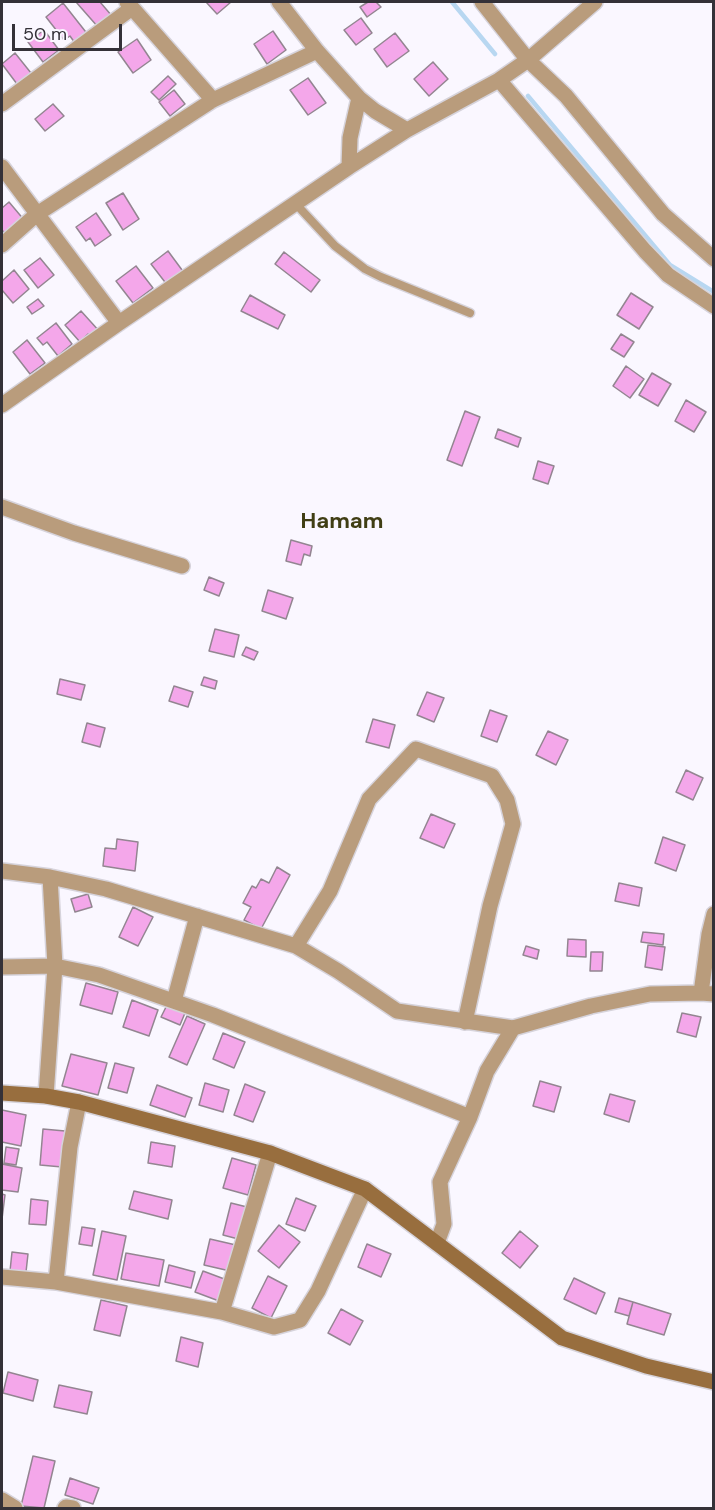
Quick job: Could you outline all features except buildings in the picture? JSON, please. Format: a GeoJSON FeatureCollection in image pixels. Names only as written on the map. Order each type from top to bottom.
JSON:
{"type":"FeatureCollection","features":[{"type":"Feature","properties":{"kind":"street"},"geometry":{"type":"LineString","coordinates":[[279,2],[317,51],[359,98],[375,111],[407,130]]}},
{"type":"Feature","properties":{"kind":"street"},"geometry":{"type":"LineString","coordinates":[[482,2],[528,60],[566,96],[663,214],[714,259]]}},
{"type":"Feature","properties":{"kind":"street"},"geometry":{"type":"LineString","coordinates":[[2,405],[349,167],[407,130],[499,80],[528,60],[595,2]]}},
{"type":"Feature","properties":{"kind":"street"},"geometry":{"type":"LineString","coordinates":[[2,104],[129,5],[213,100]]}},
{"type":"Feature","properties":{"kind":"street"},"geometry":{"type":"LineString","coordinates":[[2,245],[37,214],[213,100],[317,51]]}},
{"type":"Feature","properties":{"kind":"street"},"geometry":{"type":"LineString","coordinates":[[499,80],[650,257],[683,286],[714,306]]}},
{"type":"Feature","properties":{"kind":"street"},"geometry":{"type":"LineString","coordinates":[[349,167],[350,138],[359,98]]}},
{"type":"Feature","properties":{"kind":"street"},"geometry":{"type":"LineString","coordinates":[[2,167],[119,323]]}},
{"type":"Feature","properties":{"kind":"street"},"geometry":{"type":"LineString","coordinates":[[2,507],[74,533],[182,566]]}},
{"type":"Feature","properties":{"kind":"street"},"geometry":{"type":"LineString","coordinates":[[296,946],[330,891],[369,799],[416,749],[492,777],[507,800],[513,824],[490,906],[465,1022]]}},
{"type":"Feature","properties":{"kind":"street"},"geometry":{"type":"LineString","coordinates":[[2,872],[50,877],[106,890],[296,946],[397,1011],[513,1028],[591,1006],[650,994],[707,993],[709,934],[714,914]]}},
{"type":"Feature","properties":{"kind":"street"},"geometry":{"type":"LineString","coordinates":[[46,1096],[55,966],[50,877]]}},
{"type":"Feature","properties":{"kind":"street"},"geometry":{"type":"LineString","coordinates":[[174,1001],[197,916]]}},
{"type":"Feature","properties":{"kind":"street"},"geometry":{"type":"LineString","coordinates":[[2,967],[55,966],[99,975],[174,1001],[470,1116]]}},
{"type":"Feature","properties":{"kind":"street"},"geometry":{"type":"LineString","coordinates":[[437,1243],[444,1224],[440,1182],[470,1116],[487,1071],[513,1028]]}},
{"type":"Feature","properties":{"kind":"street"},"geometry":{"type":"LineString","coordinates":[[2,1093],[46,1096],[79,1102],[270,1153],[365,1188],[562,1338],[646,1366],[714,1382]]}},
{"type":"Feature","properties":{"kind":"street"},"geometry":{"type":"LineString","coordinates":[[56,1282],[70,1147],[79,1102]]}},
{"type":"Feature","properties":{"kind":"street"},"geometry":{"type":"LineString","coordinates":[[222,1312],[270,1153]]}},
{"type":"Feature","properties":{"kind":"street"},"geometry":{"type":"LineString","coordinates":[[2,1277],[56,1282],[222,1312],[274,1328],[300,1320],[318,1291],[365,1188]]}},
{"type":"Feature","properties":{"kind":"street"},"geometry":{"type":"LineString","coordinates":[[2,1500],[15,1509]]}},
{"type":"Feature","properties":{"kind":"street"},"geometry":{"type":"LineString","coordinates":[[65,1509],[66,1507],[73,1509]]}},
{"type":"Feature","properties":{"kind":"lane"},"geometry":{"type":"LineString","coordinates":[[295,203],[335,246],[365,269],[470,313]]}},
{"type":"Feature","properties":{"kind":"waterway"},"geometry":{"type":"LineString","coordinates":[[452,2],[495,54]]}},
{"type":"Feature","properties":{"kind":"waterway"},"geometry":{"type":"LineString","coordinates":[[528,96],[670,265],[714,292]]}},
{"type":"Feature","properties":{"kind":"district","name":"Hamam"},"geometry":{"type":"Point","coordinates":[342,522]}}]}
